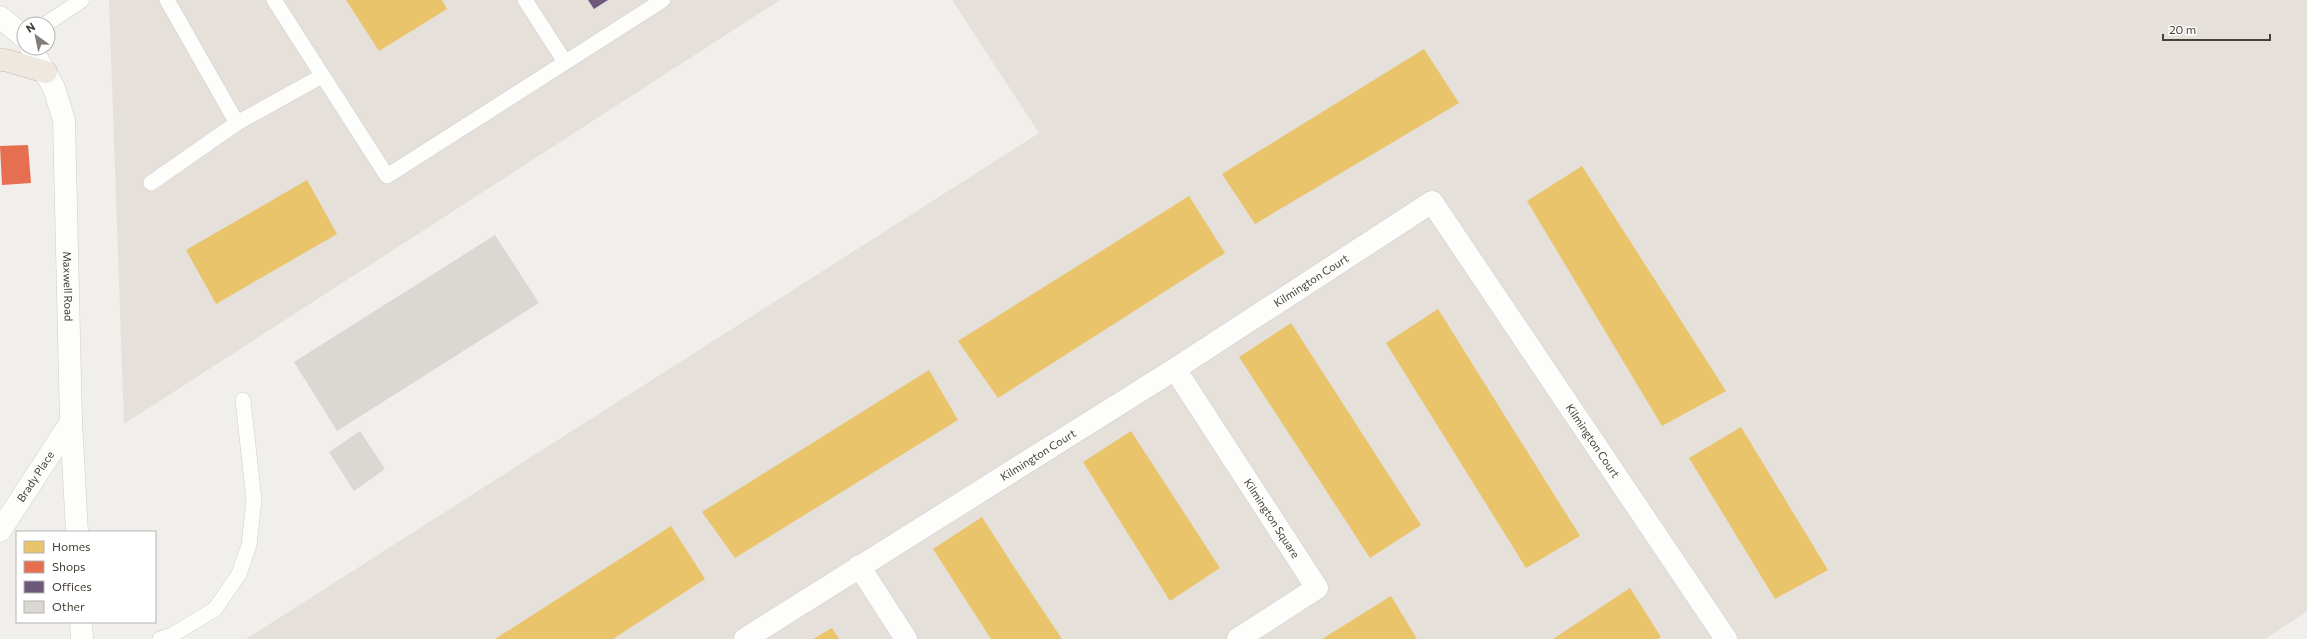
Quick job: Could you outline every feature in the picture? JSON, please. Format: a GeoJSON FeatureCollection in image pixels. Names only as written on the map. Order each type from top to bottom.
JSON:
{"type":"FeatureCollection","features":[{"type":"Feature","properties":{"kind":"highway"},"geometry":{"type":"LineString","coordinates":[[0,60],[5,60],[46,72]]}},
{"type":"Feature","properties":{"kind":"street"},"geometry":{"type":"LineString","coordinates":[[0,17],[16,30]]}},
{"type":"Feature","properties":{"kind":"street","name":"Maxwell Road"},"geometry":{"type":"LineString","coordinates":[[36,56],[54,88],[64,120],[71,422],[77,531]]}},
{"type":"Feature","properties":{"kind":"street","name":"Kilmington Court"},"geometry":{"type":"LineString","coordinates":[[745,639],[859,566],[1175,369],[1432,202],[1726,639]]}},
{"type":"Feature","properties":{"kind":"street","name":"Kilmington Square"},"geometry":{"type":"LineString","coordinates":[[1175,369],[1317,588],[1238,639]]}},
{"type":"Feature","properties":{"kind":"street","name":"Brady Place"},"geometry":{"type":"LineString","coordinates":[[0,531],[71,422]]}},
{"type":"Feature","properties":{"kind":"street"},"geometry":{"type":"LineString","coordinates":[[859,566],[906,639]]}},
{"type":"Feature","properties":{"kind":"street"},"geometry":{"type":"LineString","coordinates":[[81,623],[82,639]]}},
{"type":"Feature","properties":{"kind":"lane"},"geometry":{"type":"LineString","coordinates":[[56,17],[82,0]]}},
{"type":"Feature","properties":{"kind":"lane"},"geometry":{"type":"LineString","coordinates":[[167,0],[237,123]]}},
{"type":"Feature","properties":{"kind":"lane"},"geometry":{"type":"LineString","coordinates":[[274,0],[388,176],[663,0]]}},
{"type":"Feature","properties":{"kind":"lane"},"geometry":{"type":"LineString","coordinates":[[525,0],[565,62]]}},
{"type":"Feature","properties":{"kind":"lane"},"geometry":{"type":"LineString","coordinates":[[151,183],[237,123],[322,76]]}},
{"type":"Feature","properties":{"kind":"lane"},"geometry":{"type":"LineString","coordinates":[[160,639],[174,634],[215,609],[239,574],[250,545],[254,500],[243,400]]}},
{"type":"Feature","properties":{"kind":"shaded area"},"geometry":{"type":"Polygon","coordinates":[[[109,0],[780,0],[124,424],[109,0]]]}},
{"type":"Feature","properties":{"kind":"shaded area"},"geometry":{"type":"Polygon","coordinates":[[[952,0],[2307,0],[2307,611],[2265,639],[246,639],[1039,133],[952,0]]]}},
{"type":"Feature","properties":{"kind":"building: Homes"},"geometry":{"type":"Polygon","coordinates":[[[346,0],[442,0],[447,9],[379,51],[346,0]]]}},
{"type":"Feature","properties":{"kind":"building: Homes"},"geometry":{"type":"Polygon","coordinates":[[[1424,49],[1459,103],[1255,224],[1222,174],[1424,49]]]}},
{"type":"Feature","properties":{"kind":"building: Homes"},"geometry":{"type":"Polygon","coordinates":[[[1582,166],[1726,391],[1662,426],[1527,201],[1582,166]]]}},
{"type":"Feature","properties":{"kind":"building: Homes"},"geometry":{"type":"Polygon","coordinates":[[[307,180],[337,234],[216,304],[186,250],[307,180]]]}},
{"type":"Feature","properties":{"kind":"building: Homes"},"geometry":{"type":"Polygon","coordinates":[[[1189,196],[1225,253],[998,398],[958,341],[1189,196]]]}},
{"type":"Feature","properties":{"kind":"building: Homes"},"geometry":{"type":"Polygon","coordinates":[[[1438,309],[1580,536],[1526,568],[1386,343],[1438,309]]]}},
{"type":"Feature","properties":{"kind":"building: Homes"},"geometry":{"type":"Polygon","coordinates":[[[1291,323],[1421,525],[1370,558],[1239,357],[1291,323]]]}},
{"type":"Feature","properties":{"kind":"building: Homes"},"geometry":{"type":"Polygon","coordinates":[[[929,370],[958,420],[735,558],[702,512],[929,370]]]}},
{"type":"Feature","properties":{"kind":"building: Homes"},"geometry":{"type":"Polygon","coordinates":[[[1741,427],[1828,570],[1775,599],[1689,458],[1741,427]]]}},
{"type":"Feature","properties":{"kind":"building: Homes"},"geometry":{"type":"Polygon","coordinates":[[[1131,431],[1220,568],[1170,601],[1083,462],[1131,431]]]}},
{"type":"Feature","properties":{"kind":"building: Homes"},"geometry":{"type":"Polygon","coordinates":[[[982,517],[1062,639],[991,639],[933,549],[982,517]]]}},
{"type":"Feature","properties":{"kind":"building: Homes"},"geometry":{"type":"Polygon","coordinates":[[[671,526],[705,579],[613,639],[495,639],[671,526]]]}},
{"type":"Feature","properties":{"kind":"building: Homes"},"geometry":{"type":"Polygon","coordinates":[[[1630,588],[1661,637],[1657,639],[1553,639],[1630,588]]]}},
{"type":"Feature","properties":{"kind":"building: Homes"},"geometry":{"type":"Polygon","coordinates":[[[1391,596],[1417,639],[1322,639],[1362,614],[1391,596]]]}},
{"type":"Feature","properties":{"kind":"building: Homes"},"geometry":{"type":"Polygon","coordinates":[[[832,628],[839,639],[813,639],[832,628]]]}},
{"type":"Feature","properties":{"kind":"building: Shops"},"geometry":{"type":"Polygon","coordinates":[[[28,145],[31,183],[2,185],[0,146],[28,145]]]}},
{"type":"Feature","properties":{"kind":"building: Offices"},"geometry":{"type":"Polygon","coordinates":[[[588,0],[608,0],[594,9],[588,0]]]}},
{"type":"Feature","properties":{"kind":"building: Other"},"geometry":{"type":"Polygon","coordinates":[[[495,235],[539,303],[337,431],[294,362],[495,235]]]}},
{"type":"Feature","properties":{"kind":"building: Other"},"geometry":{"type":"Polygon","coordinates":[[[360,431],[385,469],[354,491],[329,452],[360,431]]]}}]}
